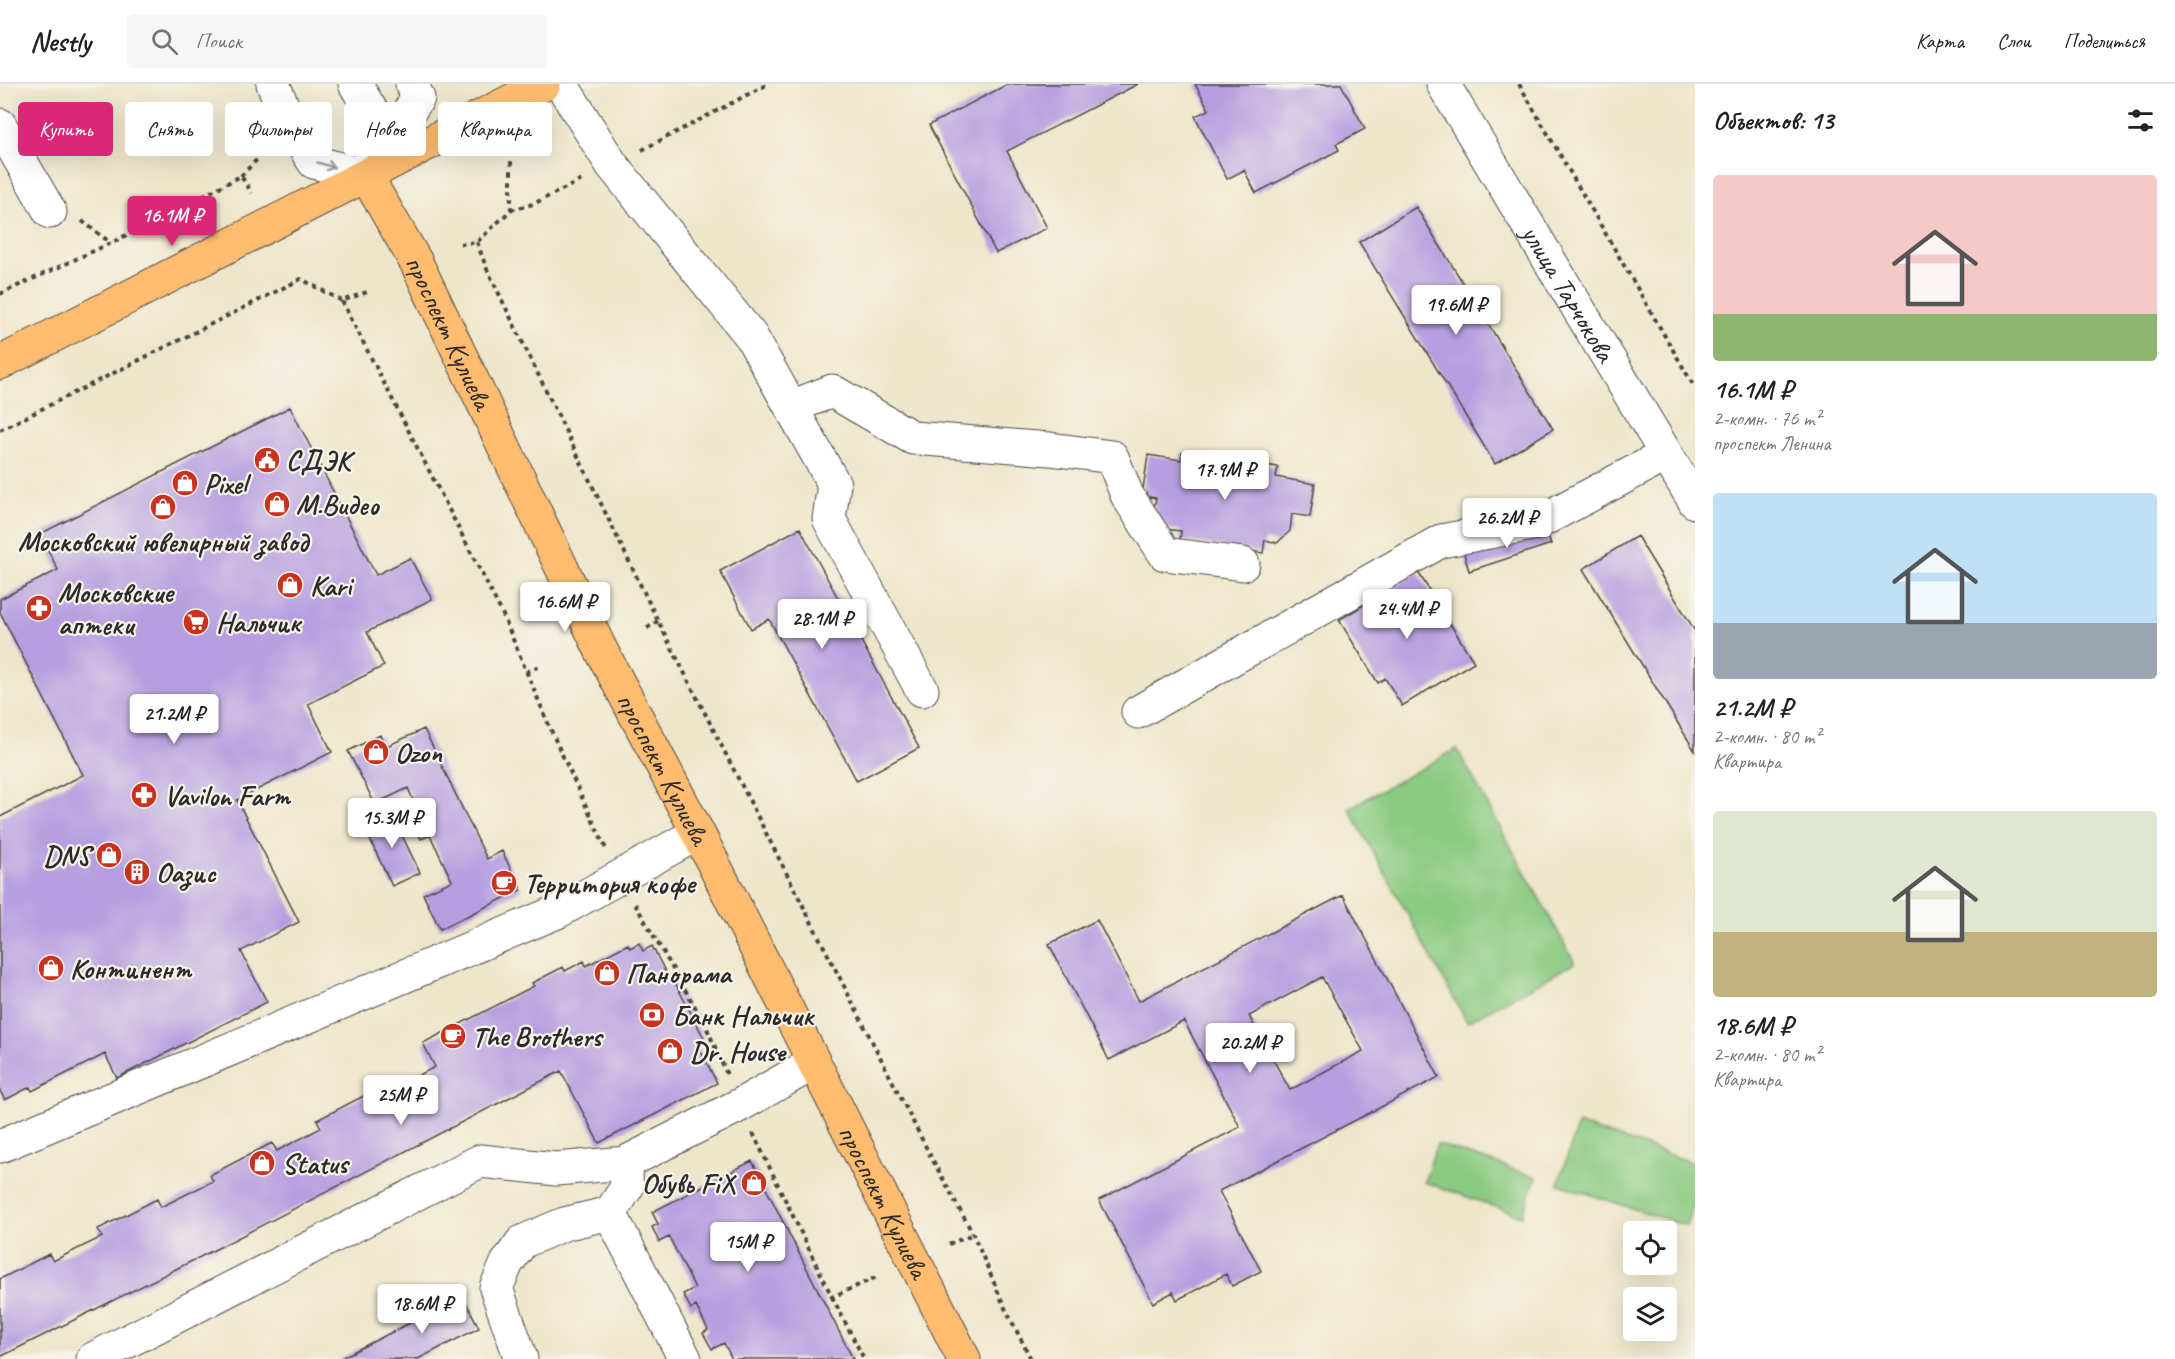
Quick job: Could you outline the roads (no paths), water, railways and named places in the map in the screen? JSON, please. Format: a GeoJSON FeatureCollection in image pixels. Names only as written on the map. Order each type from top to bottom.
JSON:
{"type":"FeatureCollection","features":[{"type":"Feature","properties":{"kind":"main road"},"geometry":{"type":"LineString","coordinates":[[0,363],[544,84]]}},
{"type":"Feature","properties":{"kind":"main road","name":"проспект Кулиева"},"geometry":{"type":"LineString","coordinates":[[366,176],[417,262],[596,639],[698,833],[964,1359]]}},
{"type":"Feature","properties":{"kind":"street"},"geometry":{"type":"LineString","coordinates":[[273,84],[291,126],[314,162],[366,176]]}},
{"type":"Feature","properties":{"kind":"street"},"geometry":{"type":"LineString","coordinates":[[355,84],[377,120],[366,176]]}},
{"type":"Feature","properties":{"kind":"street"},"geometry":{"type":"LineString","coordinates":[[366,176],[418,98],[412,84]]}},
{"type":"Feature","properties":{"kind":"street"},"geometry":{"type":"LineString","coordinates":[[561,84],[612,165],[752,336],[834,484],[829,519],[922,690]]}},
{"type":"Feature","properties":{"kind":"street","name":"улица Тарчокова"},"geometry":{"type":"LineString","coordinates":[[1443,84],[1695,502]]}},
{"type":"Feature","properties":{"kind":"street"},"geometry":{"type":"LineString","coordinates":[[0,125],[50,212]]}},
{"type":"Feature","properties":{"kind":"street"},"geometry":{"type":"LineString","coordinates":[[791,407],[832,391],[913,438],[1050,449],[1113,457],[1127,495],[1165,554],[1243,564]]}},
{"type":"Feature","properties":{"kind":"street"},"geometry":{"type":"LineString","coordinates":[[1138,712],[1441,541],[1537,523],[1666,455]]}},
{"type":"Feature","properties":{"kind":"street"},"geometry":{"type":"LineString","coordinates":[[0,1146],[559,911],[698,833]]}},
{"type":"Feature","properties":{"kind":"street"},"geometry":{"type":"LineString","coordinates":[[93,1359],[480,1161],[556,1169],[625,1163],[740,1105],[814,1063]]}},
{"type":"Feature","properties":{"kind":"street"},"geometry":{"type":"LineString","coordinates":[[521,1359],[496,1288],[507,1263],[522,1242],[564,1224],[610,1214],[627,1187],[625,1163]]}},
{"type":"Feature","properties":{"kind":"street"},"geometry":{"type":"LineString","coordinates":[[610,1214],[685,1359]]}},
{"type":"Feature","properties":{"kind":"place","name":"СДЭК"},"geometry":{"type":"Point","coordinates":[267,460]}},
{"type":"Feature","properties":{"kind":"place","name":"Pixel"},"geometry":{"type":"Point","coordinates":[185,483]}},
{"type":"Feature","properties":{"kind":"place","name":"М.Видео"},"geometry":{"type":"Point","coordinates":[277,504]}},
{"type":"Feature","properties":{"kind":"place","name":"Московский ювелирный завод"},"geometry":{"type":"Point","coordinates":[163,507]}},
{"type":"Feature","properties":{"kind":"place","name":"Kari"},"geometry":{"type":"Point","coordinates":[290,585]}},
{"type":"Feature","properties":{"kind":"place","name":"Московские аптеки"},"geometry":{"type":"Point","coordinates":[39,608]}},
{"type":"Feature","properties":{"kind":"place","name":"Нальчик"},"geometry":{"type":"Point","coordinates":[196,622]}},
{"type":"Feature","properties":{"kind":"place","name":"Ozon"},"geometry":{"type":"Point","coordinates":[376,752]}},
{"type":"Feature","properties":{"kind":"place","name":"Vavilon Farm"},"geometry":{"type":"Point","coordinates":[144,795]}},
{"type":"Feature","properties":{"kind":"place","name":"DNS"},"geometry":{"type":"Point","coordinates":[109,855]}},
{"type":"Feature","properties":{"kind":"place","name":"Оазис"},"geometry":{"type":"Point","coordinates":[137,872]}},
{"type":"Feature","properties":{"kind":"place","name":"Территория кофе"},"geometry":{"type":"Point","coordinates":[504,883]}},
{"type":"Feature","properties":{"kind":"place","name":"Континент"},"geometry":{"type":"Point","coordinates":[51,968]}},
{"type":"Feature","properties":{"kind":"place","name":"Панорама"},"geometry":{"type":"Point","coordinates":[607,973]}},
{"type":"Feature","properties":{"kind":"place","name":"Банк Нальчик"},"geometry":{"type":"Point","coordinates":[652,1015]}},
{"type":"Feature","properties":{"kind":"place","name":"The Brothers"},"geometry":{"type":"Point","coordinates":[453,1036]}},
{"type":"Feature","properties":{"kind":"place","name":"Dr. House"},"geometry":{"type":"Point","coordinates":[670,1051]}},
{"type":"Feature","properties":{"kind":"place","name":"Status"},"geometry":{"type":"Point","coordinates":[262,1163]}},
{"type":"Feature","properties":{"kind":"place","name":"Обувь FiX"},"geometry":{"type":"Point","coordinates":[754,1183]}}]}
